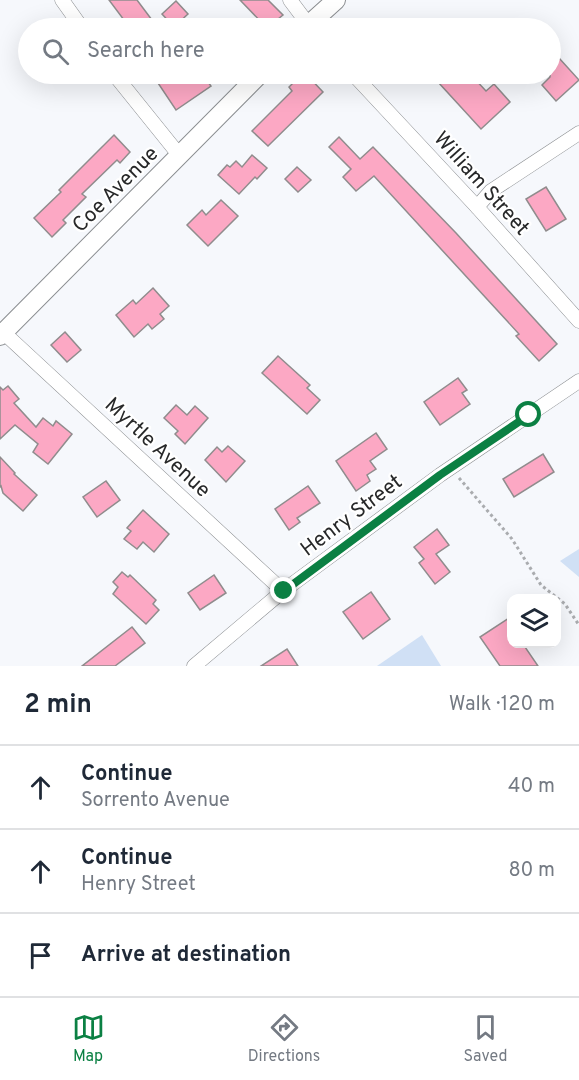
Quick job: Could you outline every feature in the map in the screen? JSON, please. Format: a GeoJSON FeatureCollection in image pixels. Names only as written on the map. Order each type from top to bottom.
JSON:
{"type":"FeatureCollection","features":[{"type":"Feature","properties":{"kind":"street"},"geometry":{"type":"LineString","coordinates":[[62,0],[75,18]]}},
{"type":"Feature","properties":{"kind":"street"},"geometry":{"type":"LineString","coordinates":[[290,0],[302,18]]}},
{"type":"Feature","properties":{"kind":"street"},"geometry":{"type":"LineString","coordinates":[[317,18],[336,0]]}},
{"type":"Feature","properties":{"kind":"street"},"geometry":{"type":"LineString","coordinates":[[122,84],[180,156]]}},
{"type":"Feature","properties":{"kind":"street","name":"Coe Avenue"},"geometry":{"type":"LineString","coordinates":[[2,334],[250,84]]}},
{"type":"Feature","properties":{"kind":"street","name":"William Street"},"geometry":{"type":"LineString","coordinates":[[362,84],[579,321]]}},
{"type":"Feature","properties":{"kind":"street"},"geometry":{"type":"LineString","coordinates":[[477,207],[490,191],[579,133]]}},
{"type":"Feature","properties":{"kind":"street","name":"Myrtle Avenue"},"geometry":{"type":"LineString","coordinates":[[2,334],[284,591]]}},
{"type":"Feature","properties":{"kind":"street","name":"Henry Street"},"geometry":{"type":"LineString","coordinates":[[194,666],[284,591],[450,468],[579,381]]}},
{"type":"Feature","properties":{"kind":"path"},"geometry":{"type":"LineString","coordinates":[[450,468],[512,539],[541,585],[565,604],[579,625]]}},
{"type":"Feature","properties":{"kind":"shaded area"},"geometry":{"type":"Polygon","coordinates":[[[579,549],[579,577],[560,561],[579,549]]]}},
{"type":"Feature","properties":{"kind":"shaded area"},"geometry":{"type":"Polygon","coordinates":[[[422,635],[441,666],[377,666],[422,635]]]}},
{"type":"Feature","properties":{"kind":"building"},"geometry":{"type":"Polygon","coordinates":[[[109,0],[137,0],[150,18],[122,18],[109,0]]]}},
{"type":"Feature","properties":{"kind":"building"},"geometry":{"type":"Polygon","coordinates":[[[240,0],[268,0],[283,15],[279,18],[257,18],[240,0]]]}},
{"type":"Feature","properties":{"kind":"building"},"geometry":{"type":"Polygon","coordinates":[[[176,1],[188,14],[184,18],[166,18],[162,14],[176,1]]]}},
{"type":"Feature","properties":{"kind":"building"},"geometry":{"type":"Polygon","coordinates":[[[561,60],[579,80],[556,101],[542,85],[561,84],[561,60]]]}},
{"type":"Feature","properties":{"kind":"building"},"geometry":{"type":"Polygon","coordinates":[[[159,84],[210,84],[211,86],[176,110],[159,84]]]}},
{"type":"Feature","properties":{"kind":"building"},"geometry":{"type":"Polygon","coordinates":[[[292,84],[315,84],[323,92],[268,146],[252,131],[292,91],[289,87],[292,84]]]}},
{"type":"Feature","properties":{"kind":"building"},"geometry":{"type":"Polygon","coordinates":[[[440,84],[480,84],[486,91],[494,84],[510,102],[481,129],[440,84]]]}},
{"type":"Feature","properties":{"kind":"building"},"geometry":{"type":"Polygon","coordinates":[[[114,135],[130,152],[120,163],[117,160],[82,194],[86,197],[63,220],[66,223],[52,237],[34,218],[114,135]]]}},
{"type":"Feature","properties":{"kind":"building"},"geometry":{"type":"Polygon","coordinates":[[[339,137],[360,159],[373,147],[456,233],[557,344],[539,361],[516,336],[519,334],[374,176],[356,191],[343,177],[351,169],[329,147],[339,137]]]}},
{"type":"Feature","properties":{"kind":"building"},"geometry":{"type":"Polygon","coordinates":[[[252,155],[267,168],[239,194],[218,175],[227,165],[230,167],[236,161],[242,167],[252,155]]]}},
{"type":"Feature","properties":{"kind":"building"},"geometry":{"type":"Polygon","coordinates":[[[297,167],[311,180],[298,192],[285,179],[297,167]]]}},
{"type":"Feature","properties":{"kind":"building"},"geometry":{"type":"Polygon","coordinates":[[[546,187],[566,219],[546,231],[526,199],[546,187]]]}},
{"type":"Feature","properties":{"kind":"building"},"geometry":{"type":"Polygon","coordinates":[[[221,200],[238,216],[208,246],[187,225],[202,210],[206,215],[221,200]]]}},
{"type":"Feature","properties":{"kind":"building"},"geometry":{"type":"Polygon","coordinates":[[[153,288],[169,306],[160,314],[164,319],[152,329],[148,324],[134,337],[116,315],[133,300],[136,304],[153,288]]]}},
{"type":"Feature","properties":{"kind":"building"},"geometry":{"type":"Polygon","coordinates":[[[65,332],[81,350],[67,362],[51,345],[65,332]]]}},
{"type":"Feature","properties":{"kind":"building"},"geometry":{"type":"Polygon","coordinates":[[[278,356],[310,385],[307,388],[320,400],[307,414],[262,373],[278,356]]]}},
{"type":"Feature","properties":{"kind":"building"},"geometry":{"type":"Polygon","coordinates":[[[458,378],[467,390],[462,393],[470,404],[440,425],[424,402],[458,378]]]}},
{"type":"Feature","properties":{"kind":"building"},"geometry":{"type":"Polygon","coordinates":[[[8,386],[19,399],[14,403],[36,427],[43,418],[53,426],[56,421],[72,434],[48,464],[33,452],[38,444],[15,425],[0,439],[0,387],[3,390],[8,386]]]}},
{"type":"Feature","properties":{"kind":"building"},"geometry":{"type":"Polygon","coordinates":[[[176,405],[187,415],[195,406],[208,418],[185,444],[175,434],[178,431],[164,418],[176,405]]]}},
{"type":"Feature","properties":{"kind":"building"},"geometry":{"type":"Polygon","coordinates":[[[376,433],[387,449],[370,461],[376,469],[367,475],[370,481],[356,491],[336,461],[376,433]]]}},
{"type":"Feature","properties":{"kind":"building"},"geometry":{"type":"Polygon","coordinates":[[[228,446],[245,461],[226,482],[205,460],[217,447],[222,452],[228,446]]]}},
{"type":"Feature","properties":{"kind":"building"},"geometry":{"type":"Polygon","coordinates":[[[543,454],[554,472],[514,497],[503,479],[543,454]]]}},
{"type":"Feature","properties":{"kind":"building"},"geometry":{"type":"Polygon","coordinates":[[[0,457],[14,474],[37,495],[23,511],[3,493],[0,487],[0,457]]]}},
{"type":"Feature","properties":{"kind":"building"},"geometry":{"type":"Polygon","coordinates":[[[106,481],[120,500],[97,517],[83,497],[106,481]]]}},
{"type":"Feature","properties":{"kind":"building"},"geometry":{"type":"Polygon","coordinates":[[[308,486],[320,503],[297,518],[300,522],[289,530],[275,509],[308,486]]]}},
{"type":"Feature","properties":{"kind":"building"},"geometry":{"type":"Polygon","coordinates":[[[143,510],[169,534],[154,552],[143,542],[137,549],[124,539],[131,531],[127,528],[143,510]]]}},
{"type":"Feature","properties":{"kind":"building"},"geometry":{"type":"Polygon","coordinates":[[[437,529],[449,545],[436,554],[450,572],[435,584],[419,563],[424,559],[414,547],[437,529]]]}},
{"type":"Feature","properties":{"kind":"building"},"geometry":{"type":"Polygon","coordinates":[[[122,572],[128,577],[130,575],[156,600],[153,604],[159,610],[146,624],[113,594],[118,587],[113,582],[122,572]]]}},
{"type":"Feature","properties":{"kind":"building"},"geometry":{"type":"Polygon","coordinates":[[[214,575],[226,593],[200,610],[188,593],[214,575]]]}},
{"type":"Feature","properties":{"kind":"building"},"geometry":{"type":"Polygon","coordinates":[[[371,592],[390,619],[363,639],[343,612],[371,592]]]}},
{"type":"Feature","properties":{"kind":"building"},"geometry":{"type":"Polygon","coordinates":[[[507,619],[507,648],[526,648],[538,666],[500,666],[480,637],[507,619]]]}},
{"type":"Feature","properties":{"kind":"building"},"geometry":{"type":"Polygon","coordinates":[[[132,627],[145,643],[115,666],[82,666],[132,627]]]}},
{"type":"Feature","properties":{"kind":"building"},"geometry":{"type":"Polygon","coordinates":[[[287,649],[298,666],[261,666],[287,649]]]}},
{"type":"Feature","properties":{"kind":"route"},"geometry":{"type":"LineString","coordinates":[[284,591],[440,475],[529,415]]}}]}
